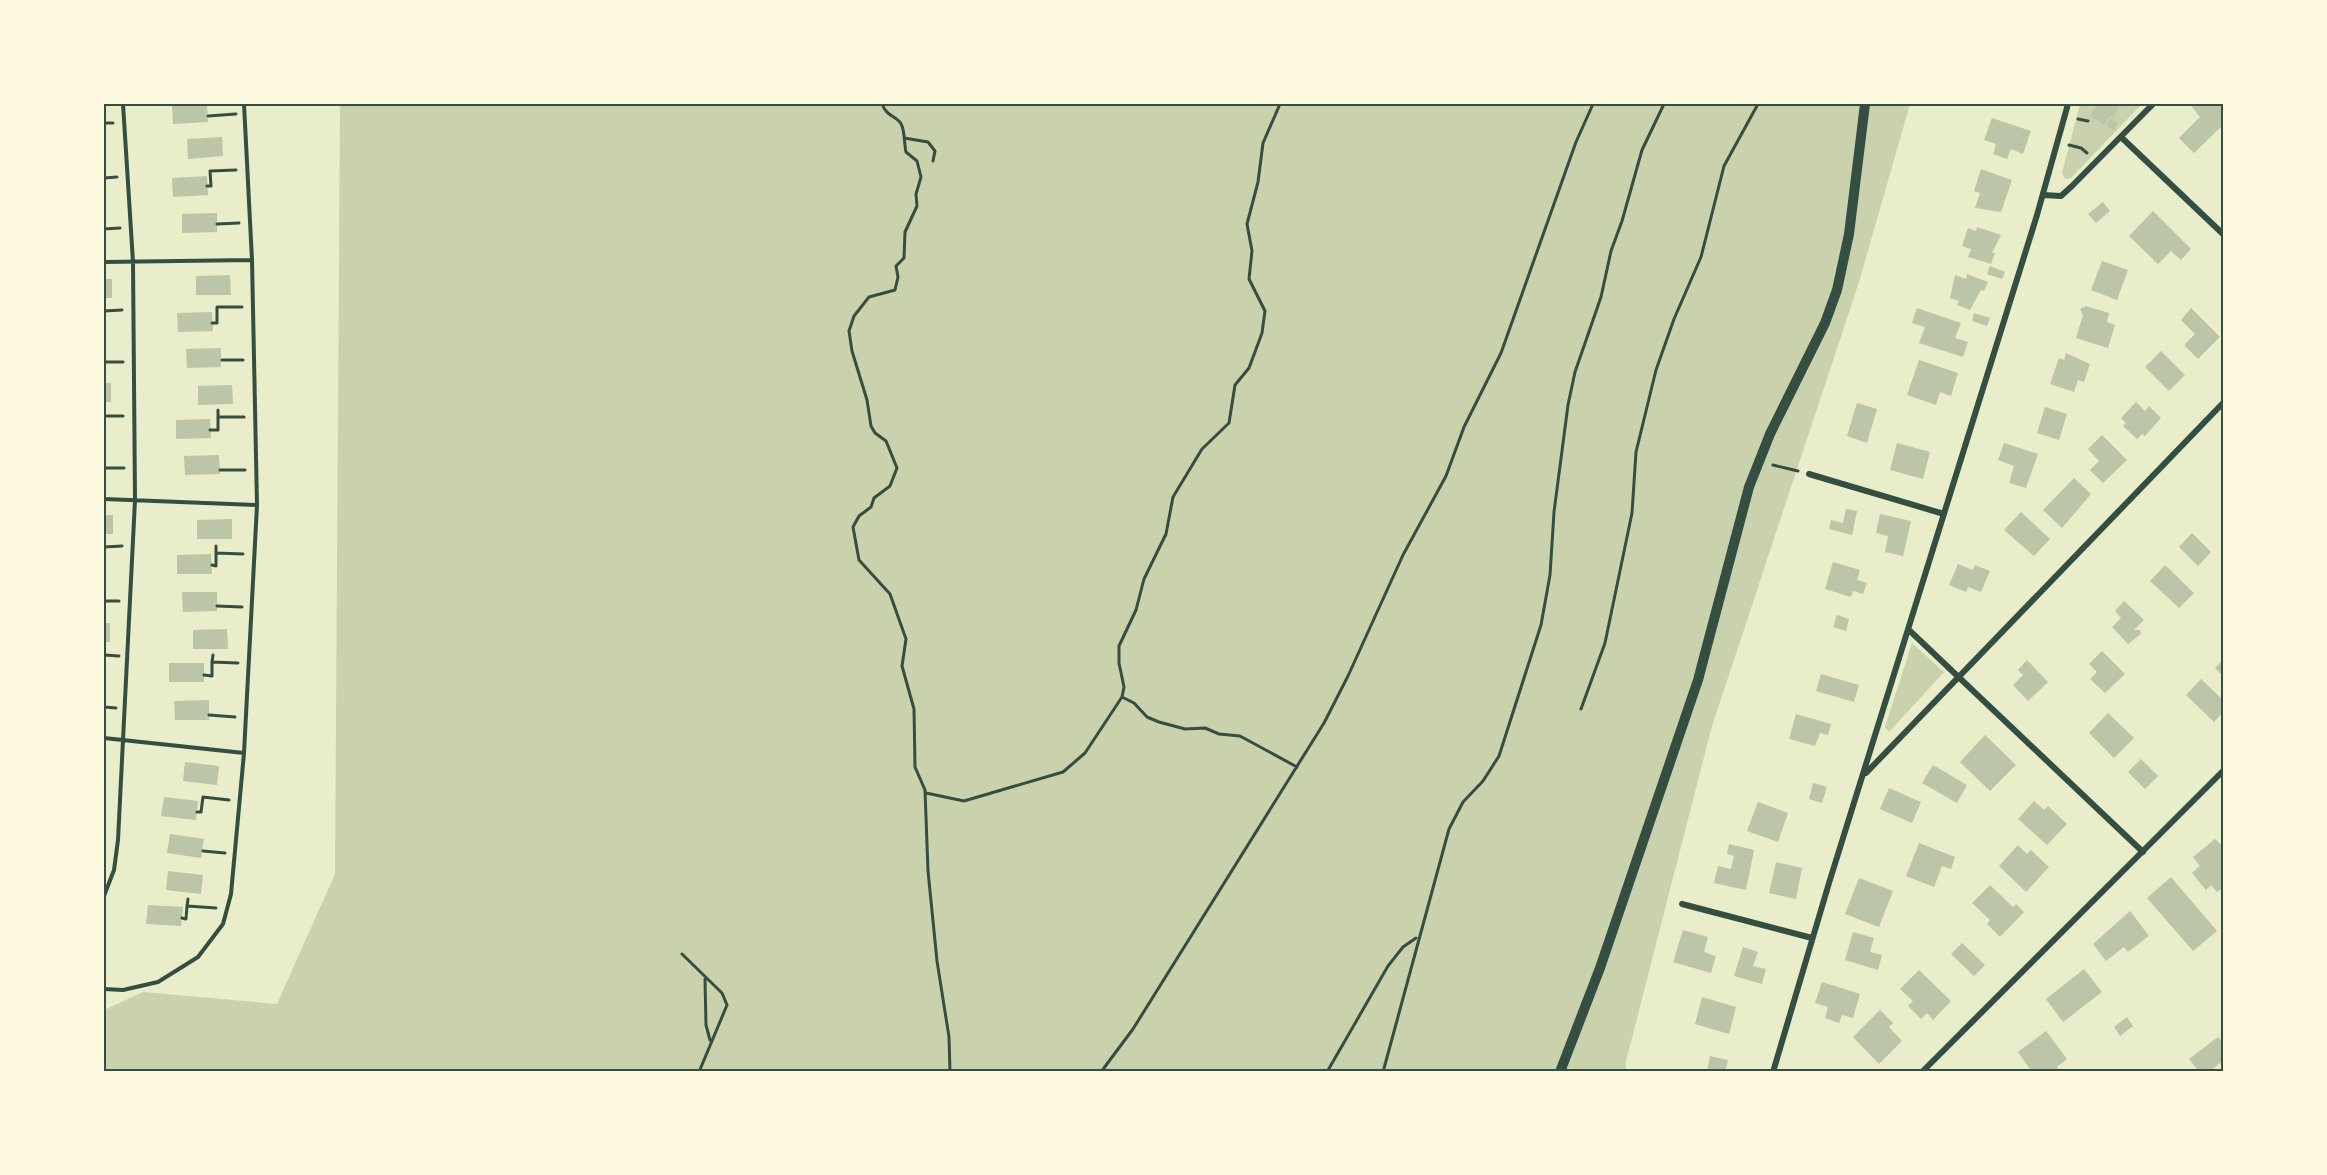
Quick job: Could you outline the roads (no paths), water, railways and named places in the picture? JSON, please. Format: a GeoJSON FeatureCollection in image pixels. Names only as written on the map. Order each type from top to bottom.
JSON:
{"type":"FeatureCollection","features":[{"type":"Feature","properties":{"kind":"street"},"geometry":{"type":"LineString","coordinates":[[1560,1071],[1600,968],[1698,680],[1739,517],[1759,461],[1825,323],[1837,290],[1849,234],[1864,104]]}},
{"type":"Feature","properties":{"kind":"street"},"geometry":{"type":"LineString","coordinates":[[1773,1071],[1812,938],[2043,195],[2068,104]]}},
{"type":"Feature","properties":{"kind":"street"},"geometry":{"type":"LineString","coordinates":[[2043,195],[2061,196],[2153,104]]}},
{"type":"Feature","properties":{"kind":"street"},"geometry":{"type":"LineString","coordinates":[[2121,137],[2223,235]]}},
{"type":"Feature","properties":{"kind":"street"},"geometry":{"type":"LineString","coordinates":[[1864,776],[2223,402]]}},
{"type":"Feature","properties":{"kind":"street"},"geometry":{"type":"LineString","coordinates":[[1809,474],[1944,514]]}},
{"type":"Feature","properties":{"kind":"street"},"geometry":{"type":"LineString","coordinates":[[1909,630],[2143,852]]}},
{"type":"Feature","properties":{"kind":"street"},"geometry":{"type":"LineString","coordinates":[[1922,1071],[2223,770]]}},
{"type":"Feature","properties":{"kind":"street"},"geometry":{"type":"LineString","coordinates":[[1682,904],[1812,938]]}},
{"type":"Feature","properties":{"kind":"lane"},"geometry":{"type":"LineString","coordinates":[[104,896],[114,870],[118,840],[135,500],[133,262],[123,104]]}},
{"type":"Feature","properties":{"kind":"lane"},"geometry":{"type":"LineString","coordinates":[[104,989],[123,990],[158,982],[198,957],[223,924],[236,854],[244,753],[256,505],[252,260],[244,104]]}},
{"type":"Feature","properties":{"kind":"lane"},"geometry":{"type":"LineString","coordinates":[[104,262],[252,260]]}},
{"type":"Feature","properties":{"kind":"lane"},"geometry":{"type":"LineString","coordinates":[[104,500],[256,505]]}},
{"type":"Feature","properties":{"kind":"lane"},"geometry":{"type":"LineString","coordinates":[[104,738],[244,753]]}}]}
